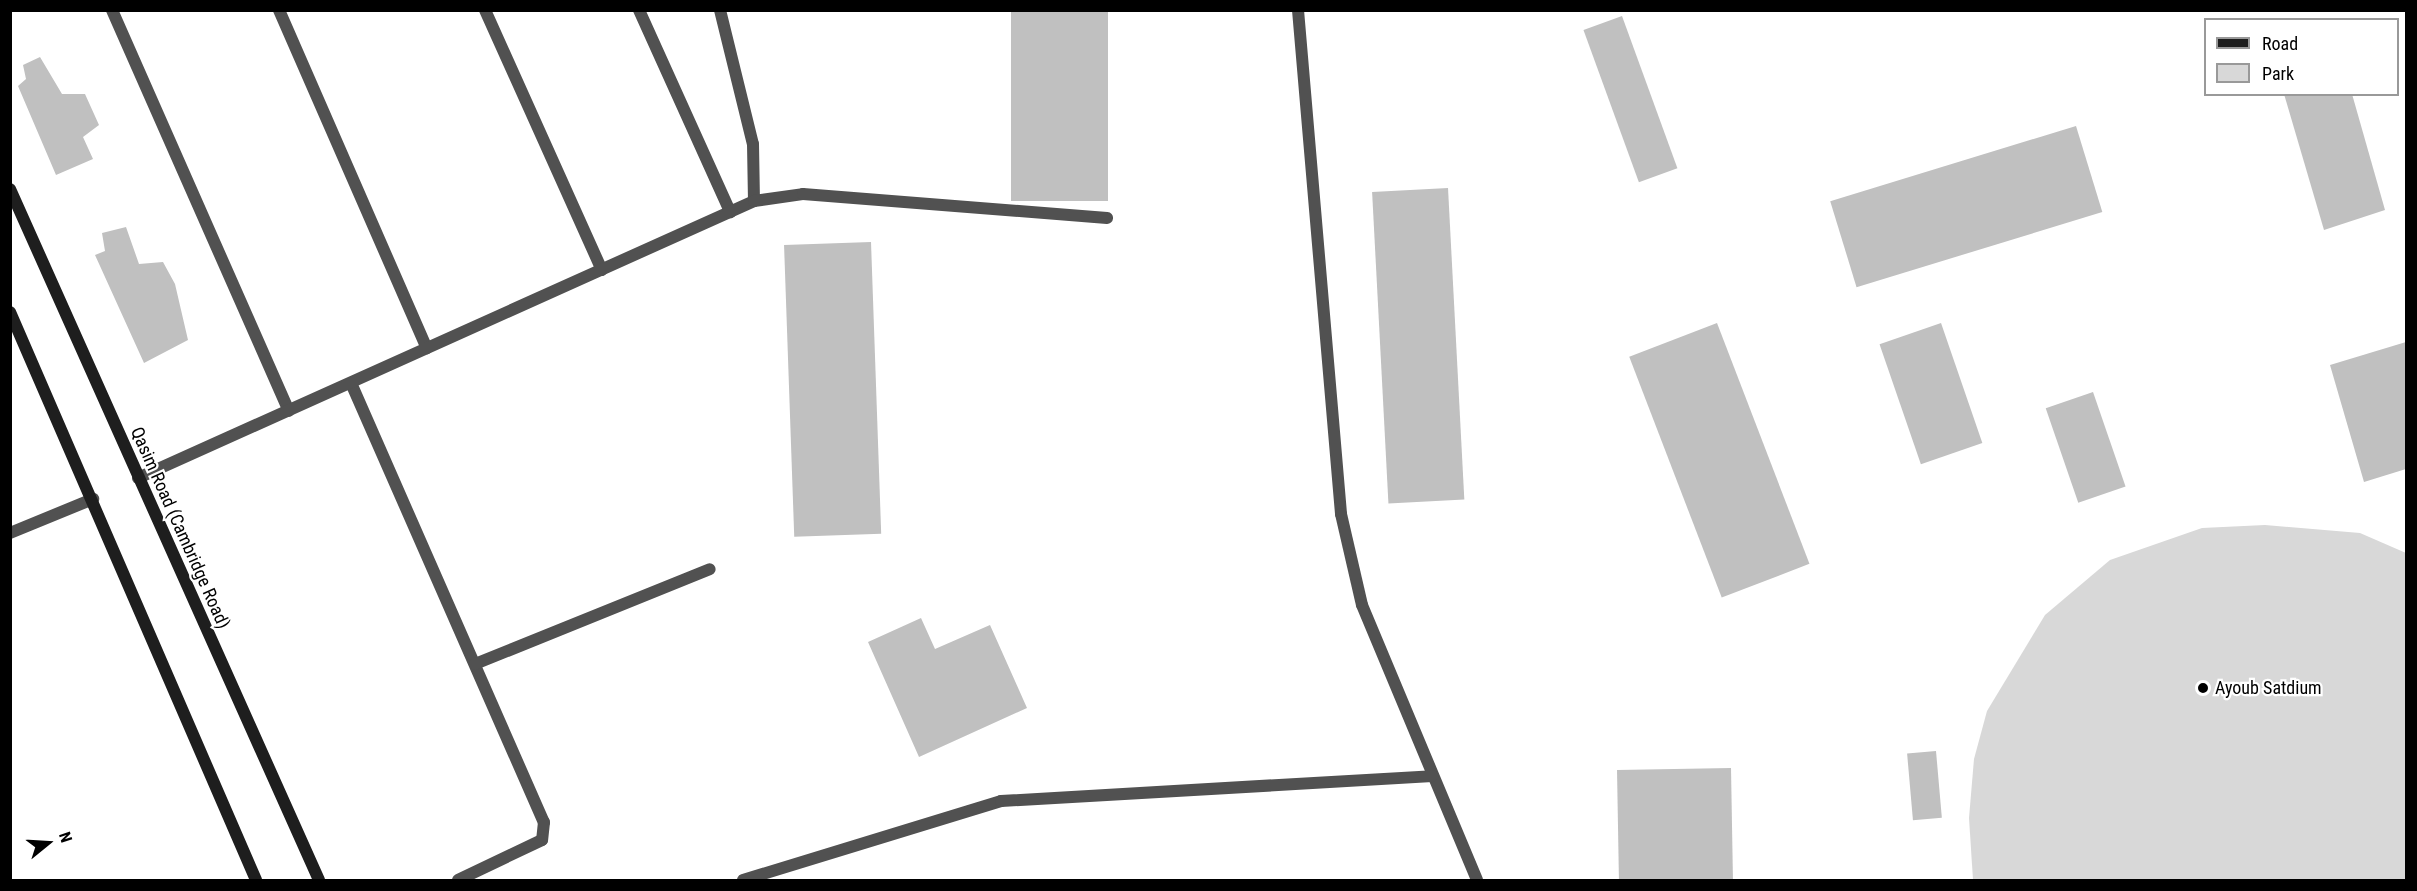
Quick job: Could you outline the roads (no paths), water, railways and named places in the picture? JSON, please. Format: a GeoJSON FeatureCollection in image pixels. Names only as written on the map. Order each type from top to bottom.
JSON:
{"type":"FeatureCollection","features":[{"type":"Feature","properties":{"kind":"main road","name":"Qasim Road (Cambridge Road)"},"geometry":{"type":"LineString","coordinates":[[10,189],[319,880]]}},
{"type":"Feature","properties":{"kind":"main road"},"geometry":{"type":"LineString","coordinates":[[10,312],[93,499],[255,880]]}},
{"type":"Feature","properties":{"kind":"street"},"geometry":{"type":"LineString","coordinates":[[112,10],[289,411]]}},
{"type":"Feature","properties":{"kind":"street"},"geometry":{"type":"LineString","coordinates":[[279,10],[427,348]]}},
{"type":"Feature","properties":{"kind":"street"},"geometry":{"type":"LineString","coordinates":[[485,10],[602,270]]}},
{"type":"Feature","properties":{"kind":"street"},"geometry":{"type":"LineString","coordinates":[[639,10],[730,212]]}},
{"type":"Feature","properties":{"kind":"street"},"geometry":{"type":"LineString","coordinates":[[720,10],[753,144],[754,201]]}},
{"type":"Feature","properties":{"kind":"street"},"geometry":{"type":"LineString","coordinates":[[1298,10],[1341,514],[1362,605],[1477,880]]}},
{"type":"Feature","properties":{"kind":"street"},"geometry":{"type":"LineString","coordinates":[[138,478],[754,201],[803,194],[1107,218]]}},
{"type":"Feature","properties":{"kind":"street"},"geometry":{"type":"LineString","coordinates":[[351,383],[544,822],[542,840],[458,880]]}},
{"type":"Feature","properties":{"kind":"street"},"geometry":{"type":"LineString","coordinates":[[10,533],[93,499]]}},
{"type":"Feature","properties":{"kind":"street"},"geometry":{"type":"LineString","coordinates":[[475,664],[710,569]]}},
{"type":"Feature","properties":{"kind":"street"},"geometry":{"type":"LineString","coordinates":[[743,880],[1000,801],[1432,776]]}},
{"type":"Feature","properties":{"kind":"place","name":"Ayoub Satdium"},"geometry":{"type":"Point","coordinates":[2203,688]}}]}
